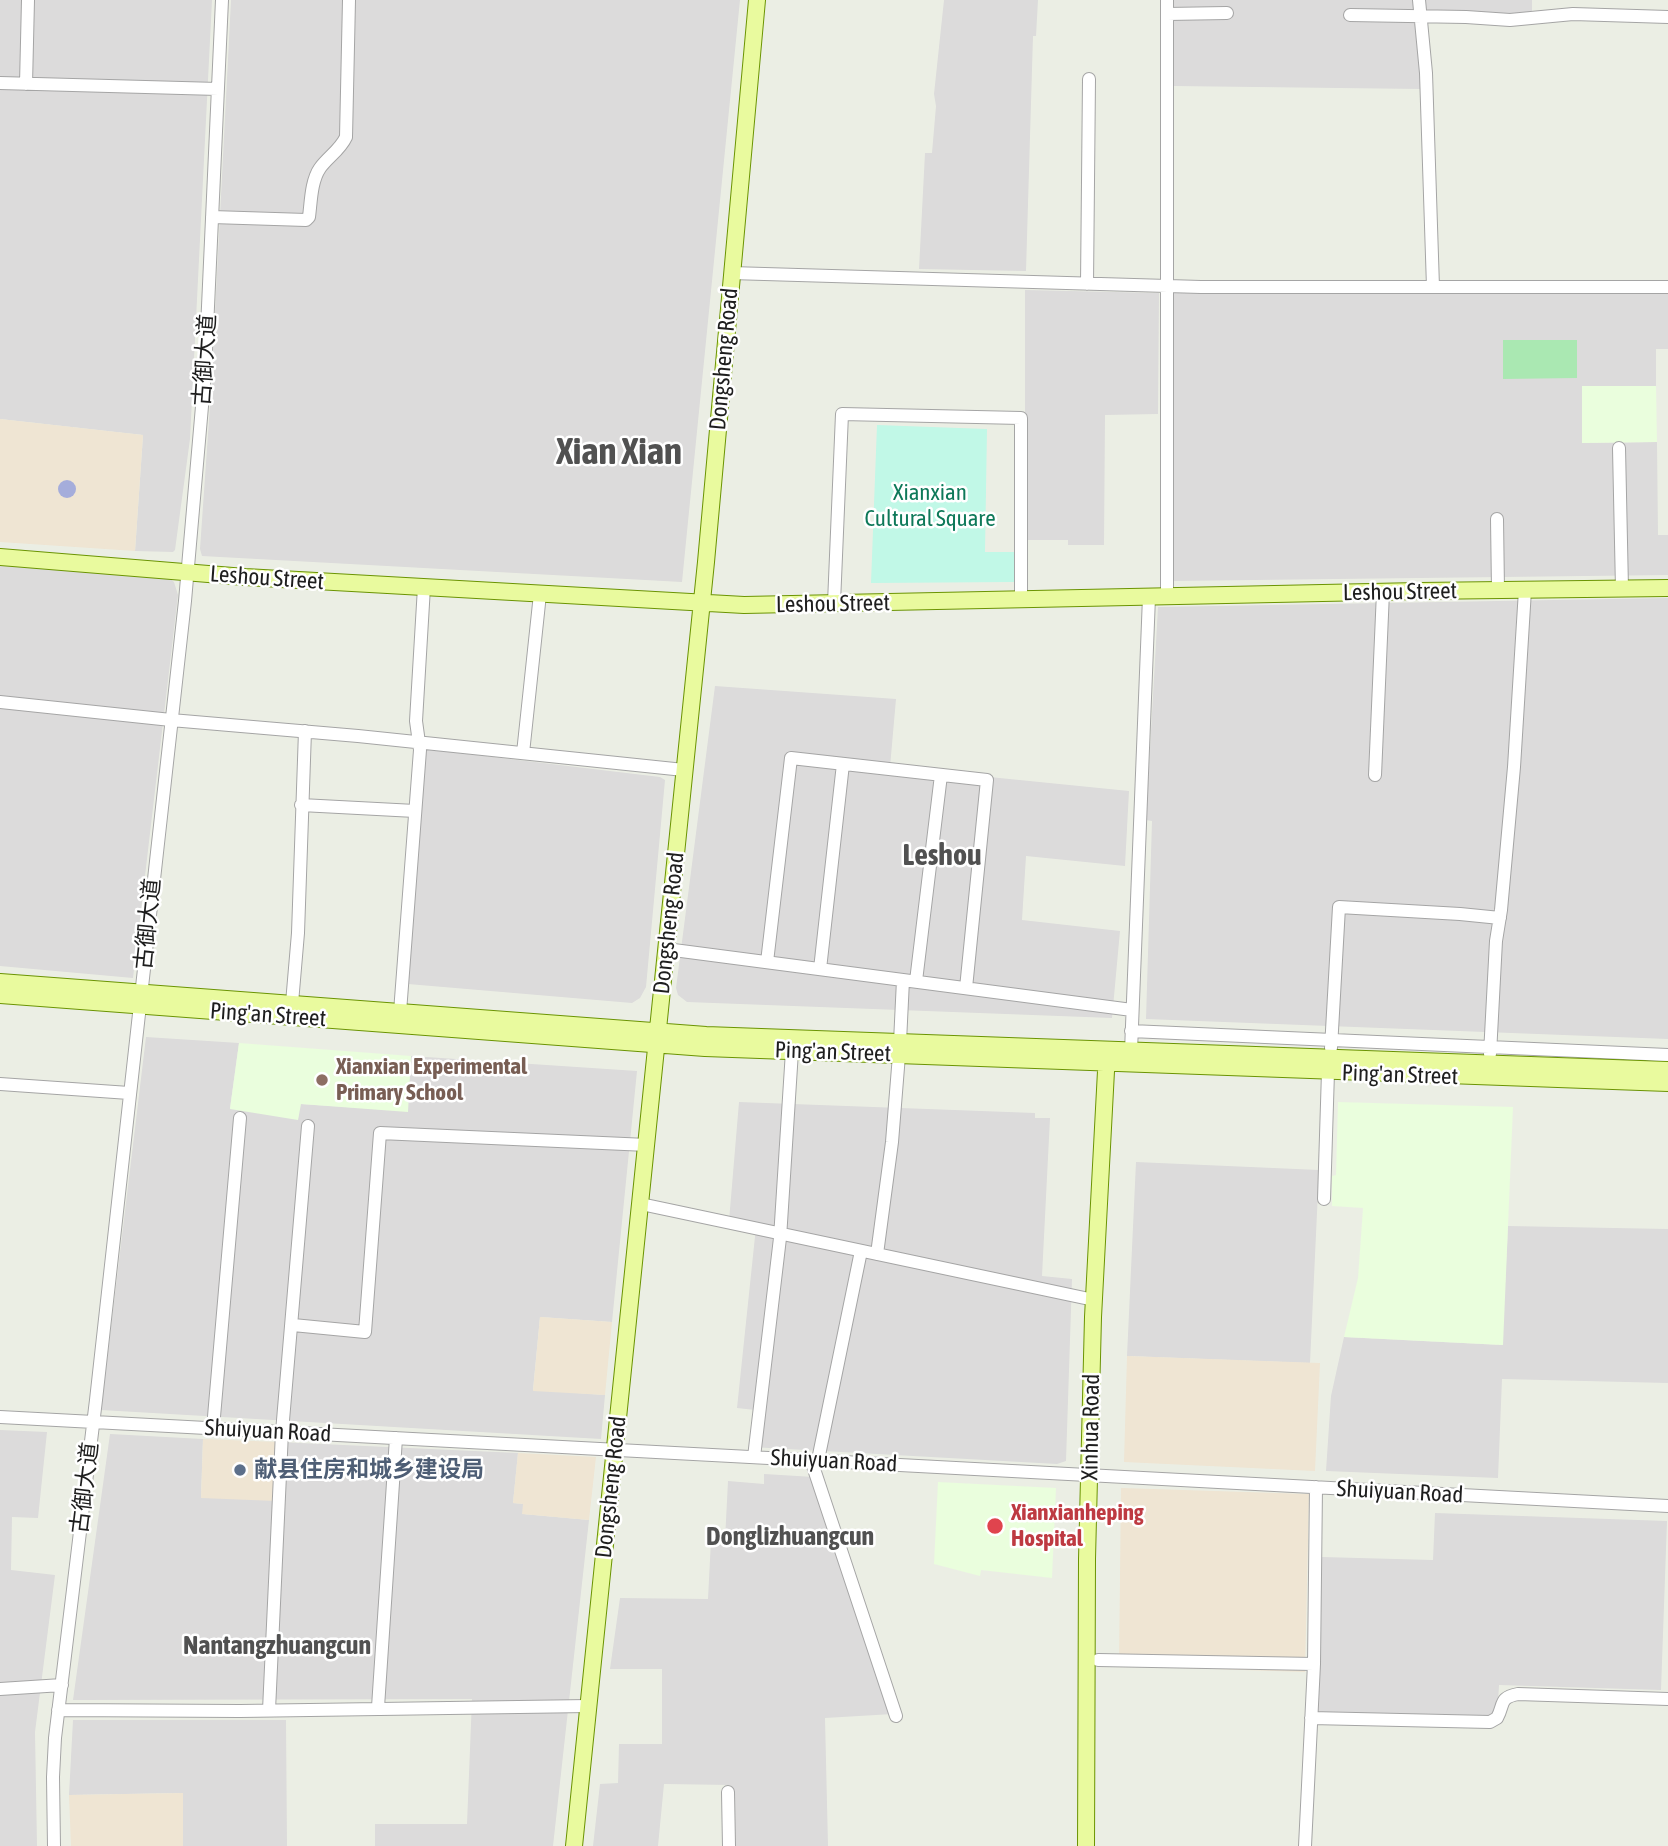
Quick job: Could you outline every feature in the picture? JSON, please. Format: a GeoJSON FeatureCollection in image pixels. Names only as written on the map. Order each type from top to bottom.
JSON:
{"type":"FeatureCollection","features":[{"type":"Feature","properties":{"kind":"main road","name":"Dongsheng Road"},"geometry":{"type":"LineString","coordinates":[[574,1846],[701,603],[757,0]]}},
{"type":"Feature","properties":{"kind":"main road","name":"Leshou Street"},"geometry":{"type":"LineString","coordinates":[[0,557],[188,572],[744,605],[1668,589]]}},
{"type":"Feature","properties":{"kind":"main road","name":"Ping'an Street"},"geometry":{"type":"LineString","coordinates":[[0,982],[139,999],[657,1038],[1116,1055],[1668,1083]]}},
{"type":"Feature","properties":{"kind":"main road","name":"Ping'an Street"},"geometry":{"type":"LineString","coordinates":[[0,995],[292,1003],[793,1051],[899,1048]]}},
{"type":"Feature","properties":{"kind":"main road","name":"Xinhua Road"},"geometry":{"type":"LineString","coordinates":[[1097,1846],[1094,1300],[1116,1055]]}},
{"type":"Feature","properties":{"kind":"main road","name":"Xinhua Road"},"geometry":{"type":"LineString","coordinates":[[1086,1846],[1095,1475],[1116,1055]]}},
{"type":"Feature","properties":{"kind":"main road","name":"Ping'an Street"},"geometry":{"type":"LineString","coordinates":[[1330,1065],[1489,1065],[1668,1070]]}},
{"type":"Feature","properties":{"kind":"street"},"geometry":{"type":"LineString","coordinates":[[26,83],[29,0]]}},
{"type":"Feature","properties":{"kind":"street","name":"古御大道"},"geometry":{"type":"LineString","coordinates":[[54,1846],[53,1777],[58,1710],[188,572],[205,372],[222,0]]}},
{"type":"Feature","properties":{"kind":"street"},"geometry":{"type":"LineString","coordinates":[[212,217],[306,220],[309,217],[314,181],[320,169],[343,145],[346,137],[349,0]]}},
{"type":"Feature","properties":{"kind":"street"},"geometry":{"type":"LineString","coordinates":[[1167,0],[1167,597]]}},
{"type":"Feature","properties":{"kind":"street"},"geometry":{"type":"LineString","coordinates":[[1419,0],[1426,73],[1433,286]]}},
{"type":"Feature","properties":{"kind":"street"},"geometry":{"type":"LineString","coordinates":[[1167,14],[1227,13]]}},
{"type":"Feature","properties":{"kind":"street"},"geometry":{"type":"LineString","coordinates":[[1350,15],[1420,15],[1510,20],[1573,14],[1668,17]]}},
{"type":"Feature","properties":{"kind":"street"},"geometry":{"type":"LineString","coordinates":[[1087,284],[1089,79]]}},
{"type":"Feature","properties":{"kind":"street"},"geometry":{"type":"LineString","coordinates":[[0,83],[218,89]]}},
{"type":"Feature","properties":{"kind":"street"},"geometry":{"type":"LineString","coordinates":[[731,273],[1166,286],[1668,286]]}},
{"type":"Feature","properties":{"kind":"street"},"geometry":{"type":"LineString","coordinates":[[834,603],[842,414],[1021,418],[1021,600]]}},
{"type":"Feature","properties":{"kind":"street"},"geometry":{"type":"LineString","coordinates":[[1619,448],[1622,589]]}},
{"type":"Feature","properties":{"kind":"street"},"geometry":{"type":"LineString","coordinates":[[1497,519],[1499,590]]}},
{"type":"Feature","properties":{"kind":"street"},"geometry":{"type":"LineString","coordinates":[[400,1012],[415,811],[418,742],[416,722],[424,587]]}},
{"type":"Feature","properties":{"kind":"street"},"geometry":{"type":"LineString","coordinates":[[1489,1065],[1496,941],[1514,767],[1525,590]]}},
{"type":"Feature","properties":{"kind":"street"},"geometry":{"type":"LineString","coordinates":[[1375,775],[1383,592]]}},
{"type":"Feature","properties":{"kind":"street"},"geometry":{"type":"LineString","coordinates":[[523,753],[540,594]]}},
{"type":"Feature","properties":{"kind":"street"},"geometry":{"type":"LineString","coordinates":[[1116,1055],[1131,1031],[1149,597]]}},
{"type":"Feature","properties":{"kind":"street"},"geometry":{"type":"LineString","coordinates":[[0,702],[684,770]]}},
{"type":"Feature","properties":{"kind":"street"},"geometry":{"type":"LineString","coordinates":[[292,1003],[305,731]]}},
{"type":"Feature","properties":{"kind":"street"},"geometry":{"type":"LineString","coordinates":[[767,962],[791,758],[987,780],[966,988]]}},
{"type":"Feature","properties":{"kind":"street"},"geometry":{"type":"LineString","coordinates":[[820,969],[842,764]]}},
{"type":"Feature","properties":{"kind":"street"},"geometry":{"type":"LineString","coordinates":[[877,1254],[892,1142],[899,1048],[941,775]]}},
{"type":"Feature","properties":{"kind":"street"},"geometry":{"type":"LineString","coordinates":[[301,805],[415,811]]}},
{"type":"Feature","properties":{"kind":"street"},"geometry":{"type":"LineString","coordinates":[[1324,1199],[1339,907],[1500,918]]}},
{"type":"Feature","properties":{"kind":"street"},"geometry":{"type":"LineString","coordinates":[[666,949],[1132,1010]]}},
{"type":"Feature","properties":{"kind":"street"},"geometry":{"type":"LineString","coordinates":[[1131,1031],[1668,1055]]}},
{"type":"Feature","properties":{"kind":"street"},"geometry":{"type":"LineString","coordinates":[[754,1457],[780,1234],[793,1051]]}},
{"type":"Feature","properties":{"kind":"street"},"geometry":{"type":"LineString","coordinates":[[0,1084],[129,1093]]}},
{"type":"Feature","properties":{"kind":"street"},"geometry":{"type":"LineString","coordinates":[[213,1428],[240,1118]]}},
{"type":"Feature","properties":{"kind":"street"},"geometry":{"type":"LineString","coordinates":[[269,1710],[282,1432],[309,1126]]}},
{"type":"Feature","properties":{"kind":"street"},"geometry":{"type":"LineString","coordinates":[[293,1325],[365,1332],[380,1133],[646,1145]]}},
{"type":"Feature","properties":{"kind":"street"},"geometry":{"type":"LineString","coordinates":[[640,1204],[1094,1300]]}},
{"type":"Feature","properties":{"kind":"street"},"geometry":{"type":"LineString","coordinates":[[861,1251],[815,1460],[896,1716]]}},
{"type":"Feature","properties":{"kind":"street","name":"Shuiyuan Road"},"geometry":{"type":"LineString","coordinates":[[0,1417],[1668,1506]]}},
{"type":"Feature","properties":{"kind":"street"},"geometry":{"type":"LineString","coordinates":[[378,1707],[397,1438]]}},
{"type":"Feature","properties":{"kind":"street"},"geometry":{"type":"LineString","coordinates":[[1305,1846],[1314,1664],[1315,1487]]}},
{"type":"Feature","properties":{"kind":"street"},"geometry":{"type":"LineString","coordinates":[[1098,1660],[1314,1664]]}},
{"type":"Feature","properties":{"kind":"street"},"geometry":{"type":"LineString","coordinates":[[0,1689],[62,1685]]}},
{"type":"Feature","properties":{"kind":"street"},"geometry":{"type":"LineString","coordinates":[[1311,1718],[1490,1722],[1497,1718],[1502,1701],[1518,1694],[1668,1699]]}},
{"type":"Feature","properties":{"kind":"street"},"geometry":{"type":"LineString","coordinates":[[58,1710],[588,1706]]}},
{"type":"Feature","properties":{"kind":"street"},"geometry":{"type":"LineString","coordinates":[[728,1792],[729,1846]]}},
{"type":"Feature","properties":{"kind":"shaded area"},"geometry":{"type":"Polygon","coordinates":[[[0,0],[212,0],[190,439],[173,552],[135,551],[143,435],[0,419],[0,0]]]}},
{"type":"Feature","properties":{"kind":"shaded area"},"geometry":{"type":"Polygon","coordinates":[[[231,0],[740,0],[682,582],[202,556],[200,549],[231,0]]]}},
{"type":"Feature","properties":{"kind":"shaded area"},"geometry":{"type":"Polygon","coordinates":[[[944,0],[1038,0],[1036,36],[1033,36],[1026,271],[919,269],[925,153],[932,153],[936,106],[934,94],[944,0]]]}},
{"type":"Feature","properties":{"kind":"shaded area"},"geometry":{"type":"Polygon","coordinates":[[[1174,0],[1532,0],[1532,16],[1417,11],[1422,89],[1173,86],[1174,0]]]}},
{"type":"Feature","properties":{"kind":"shaded area"},"geometry":{"type":"Polygon","coordinates":[[[1025,290],[1159,293],[1158,414],[1105,415],[1104,545],[1068,545],[1068,540],[1025,540],[1025,290]]]}},
{"type":"Feature","properties":{"kind":"shaded area"},"geometry":{"type":"Polygon","coordinates":[[[1171,293],[1668,294],[1668,349],[1656,349],[1656,386],[1582,387],[1582,443],[1657,442],[1658,535],[1668,535],[1668,575],[1171,581],[1171,293]]]}},
{"type":"Feature","properties":{"kind":"shaded area"},"geometry":{"type":"Polygon","coordinates":[[[1582,386],[1656,386],[1657,442],[1582,443],[1582,386]]]}},
{"type":"Feature","properties":{"kind":"shaded area"},"geometry":{"type":"Polygon","coordinates":[[[0,419],[143,435],[135,551],[0,542],[0,419]]]}},
{"type":"Feature","properties":{"kind":"shaded area"},"geometry":{"type":"Polygon","coordinates":[[[67,480],[75,485],[76,489],[71,497],[67,498],[59,493],[58,489],[63,481],[67,480]]]}},
{"type":"Feature","properties":{"kind":"shaded area"},"geometry":{"type":"Polygon","coordinates":[[[0,565],[168,577],[174,582],[178,595],[133,978],[0,966],[0,565]]]}},
{"type":"Feature","properties":{"kind":"shaded area"},"geometry":{"type":"Polygon","coordinates":[[[1668,598],[1668,1039],[1146,1019],[1152,821],[1146,820],[1158,607],[1668,598]]]}},
{"type":"Feature","properties":{"kind":"shaded area"},"geometry":{"type":"Polygon","coordinates":[[[715,686],[896,699],[890,767],[1129,791],[1125,866],[1026,856],[1022,920],[1120,931],[1112,1018],[687,1002],[678,995],[676,988],[715,686]]]}},
{"type":"Feature","properties":{"kind":"shaded area"},"geometry":{"type":"Polygon","coordinates":[[[426,749],[660,777],[665,780],[646,987],[640,998],[632,1003],[408,984],[426,749]]]}},
{"type":"Feature","properties":{"kind":"shaded area"},"geometry":{"type":"Polygon","coordinates":[[[146,1037],[239,1043],[230,1108],[298,1119],[300,1104],[407,1111],[411,1056],[637,1071],[612,1322],[540,1317],[533,1390],[605,1395],[601,1439],[101,1410],[146,1037]]]}},
{"type":"Feature","properties":{"kind":"shaded area","name":"Xianxian Experimental Primary School"},"geometry":{"type":"Polygon","coordinates":[[[239,1043],[411,1056],[408,1112],[301,1104],[298,1120],[230,1109],[239,1043]]]}},
{"type":"Feature","properties":{"kind":"shaded area"},"geometry":{"type":"Polygon","coordinates":[[[739,1102],[1035,1113],[1035,1118],[1050,1118],[1042,1276],[1072,1279],[1066,1461],[1057,1464],[751,1447],[755,1410],[737,1408],[756,1227],[729,1221],[739,1102]]]}},
{"type":"Feature","properties":{"kind":"shaded area"},"geometry":{"type":"Polygon","coordinates":[[[1338,1102],[1513,1107],[1503,1345],[1344,1337],[1358,1278],[1363,1208],[1332,1206],[1332,1176],[1336,1175],[1338,1102]]]}},
{"type":"Feature","properties":{"kind":"shaded area"},"geometry":{"type":"Polygon","coordinates":[[[1136,1162],[1319,1170],[1310,1363],[1127,1356],[1136,1162]]]}},
{"type":"Feature","properties":{"kind":"shaded area"},"geometry":{"type":"Polygon","coordinates":[[[1508,1226],[1668,1229],[1668,1383],[1502,1379],[1498,1478],[1326,1471],[1331,1396],[1344,1337],[1502,1345],[1508,1226]]]}},
{"type":"Feature","properties":{"kind":"shaded area"},"geometry":{"type":"Polygon","coordinates":[[[540,1317],[612,1322],[605,1395],[533,1391],[540,1317]]]}},
{"type":"Feature","properties":{"kind":"shaded area"},"geometry":{"type":"Polygon","coordinates":[[[1127,1356],[1320,1363],[1315,1471],[1124,1462],[1127,1356]]]}},
{"type":"Feature","properties":{"kind":"shaded area"},"geometry":{"type":"Polygon","coordinates":[[[0,1430],[47,1432],[38,1518],[12,1517],[11,1570],[55,1575],[35,1732],[37,1846],[0,1846],[0,1430]]]}},
{"type":"Feature","properties":{"kind":"shaded area"},"geometry":{"type":"Polygon","coordinates":[[[110,1434],[203,1439],[201,1498],[278,1442],[518,1453],[513,1503],[523,1504],[523,1514],[589,1520],[553,1846],[375,1846],[375,1824],[467,1824],[472,1699],[73,1700],[110,1434]]]}},
{"type":"Feature","properties":{"kind":"shaded area","name":"献县住房和城乡建设局"},"geometry":{"type":"Polygon","coordinates":[[[203,1439],[278,1442],[276,1501],[201,1498],[203,1439]]]}},
{"type":"Feature","properties":{"kind":"shaded area"},"geometry":{"type":"Polygon","coordinates":[[[518,1453],[596,1457],[589,1520],[522,1514],[523,1504],[513,1503],[518,1453]]]}},
{"type":"Feature","properties":{"kind":"shaded area"},"geometry":{"type":"Polygon","coordinates":[[[764,1474],[814,1477],[893,1714],[825,1718],[828,1846],[732,1846],[731,1785],[664,1784],[658,1846],[593,1846],[600,1784],[618,1783],[619,1744],[662,1744],[662,1669],[610,1669],[620,1598],[708,1599],[711,1540],[725,1540],[728,1481],[764,1484],[764,1474]]]}},
{"type":"Feature","properties":{"kind":"shaded area","name":"Xianxianheping Hospital"},"geometry":{"type":"Polygon","coordinates":[[[938,1482],[1056,1488],[1052,1578],[981,1570],[980,1576],[934,1564],[938,1482]]]}},
{"type":"Feature","properties":{"kind":"shaded area"},"geometry":{"type":"Polygon","coordinates":[[[1121,1488],[1309,1494],[1305,1672],[1119,1666],[1121,1488]]]}},
{"type":"Feature","properties":{"kind":"shaded area"},"geometry":{"type":"Polygon","coordinates":[[[1435,1513],[1667,1521],[1661,1690],[1499,1685],[1497,1718],[1317,1712],[1322,1557],[1433,1560],[1435,1513]]]}},
{"type":"Feature","properties":{"kind":"shaded area"},"geometry":{"type":"Polygon","coordinates":[[[73,1720],[286,1720],[287,1846],[183,1846],[182,1793],[69,1795],[73,1720]]]}},
{"type":"Feature","properties":{"kind":"shaded area"},"geometry":{"type":"Polygon","coordinates":[[[183,1793],[183,1846],[71,1846],[69,1795],[183,1793]]]}},
{"type":"Feature","properties":{"kind":"green space"},"geometry":{"type":"Polygon","coordinates":[[[1503,340],[1577,340],[1577,378],[1503,379],[1503,340]]]}},
{"type":"Feature","properties":{"kind":"green space","name":"Xianxian Cultural Square"},"geometry":{"type":"Polygon","coordinates":[[[877,425],[987,429],[985,552],[1014,552],[1014,582],[871,583],[877,425]]]}},
{"type":"Feature","properties":{"kind":"place","name":"Xianxian Experimental Primary School"},"geometry":{"type":"Point","coordinates":[322,1080]}},
{"type":"Feature","properties":{"kind":"place","name":"献县住房和城乡建设局"},"geometry":{"type":"Point","coordinates":[240,1470]}},
{"type":"Feature","properties":{"kind":"place","name":"Xianxianheping Hospital"},"geometry":{"type":"Point","coordinates":[995,1526]}},
{"type":"Feature","properties":{"kind":"district","name":"Xian Xian"},"geometry":{"type":"Point","coordinates":[619,452]}},
{"type":"Feature","properties":{"kind":"district","name":"Leshou"},"geometry":{"type":"Point","coordinates":[942,856]}},
{"type":"Feature","properties":{"kind":"district","name":"Donglizhuangcun"},"geometry":{"type":"Point","coordinates":[790,1537]}},
{"type":"Feature","properties":{"kind":"district","name":"Nantangzhuangcun"},"geometry":{"type":"Point","coordinates":[277,1646]}}]}
